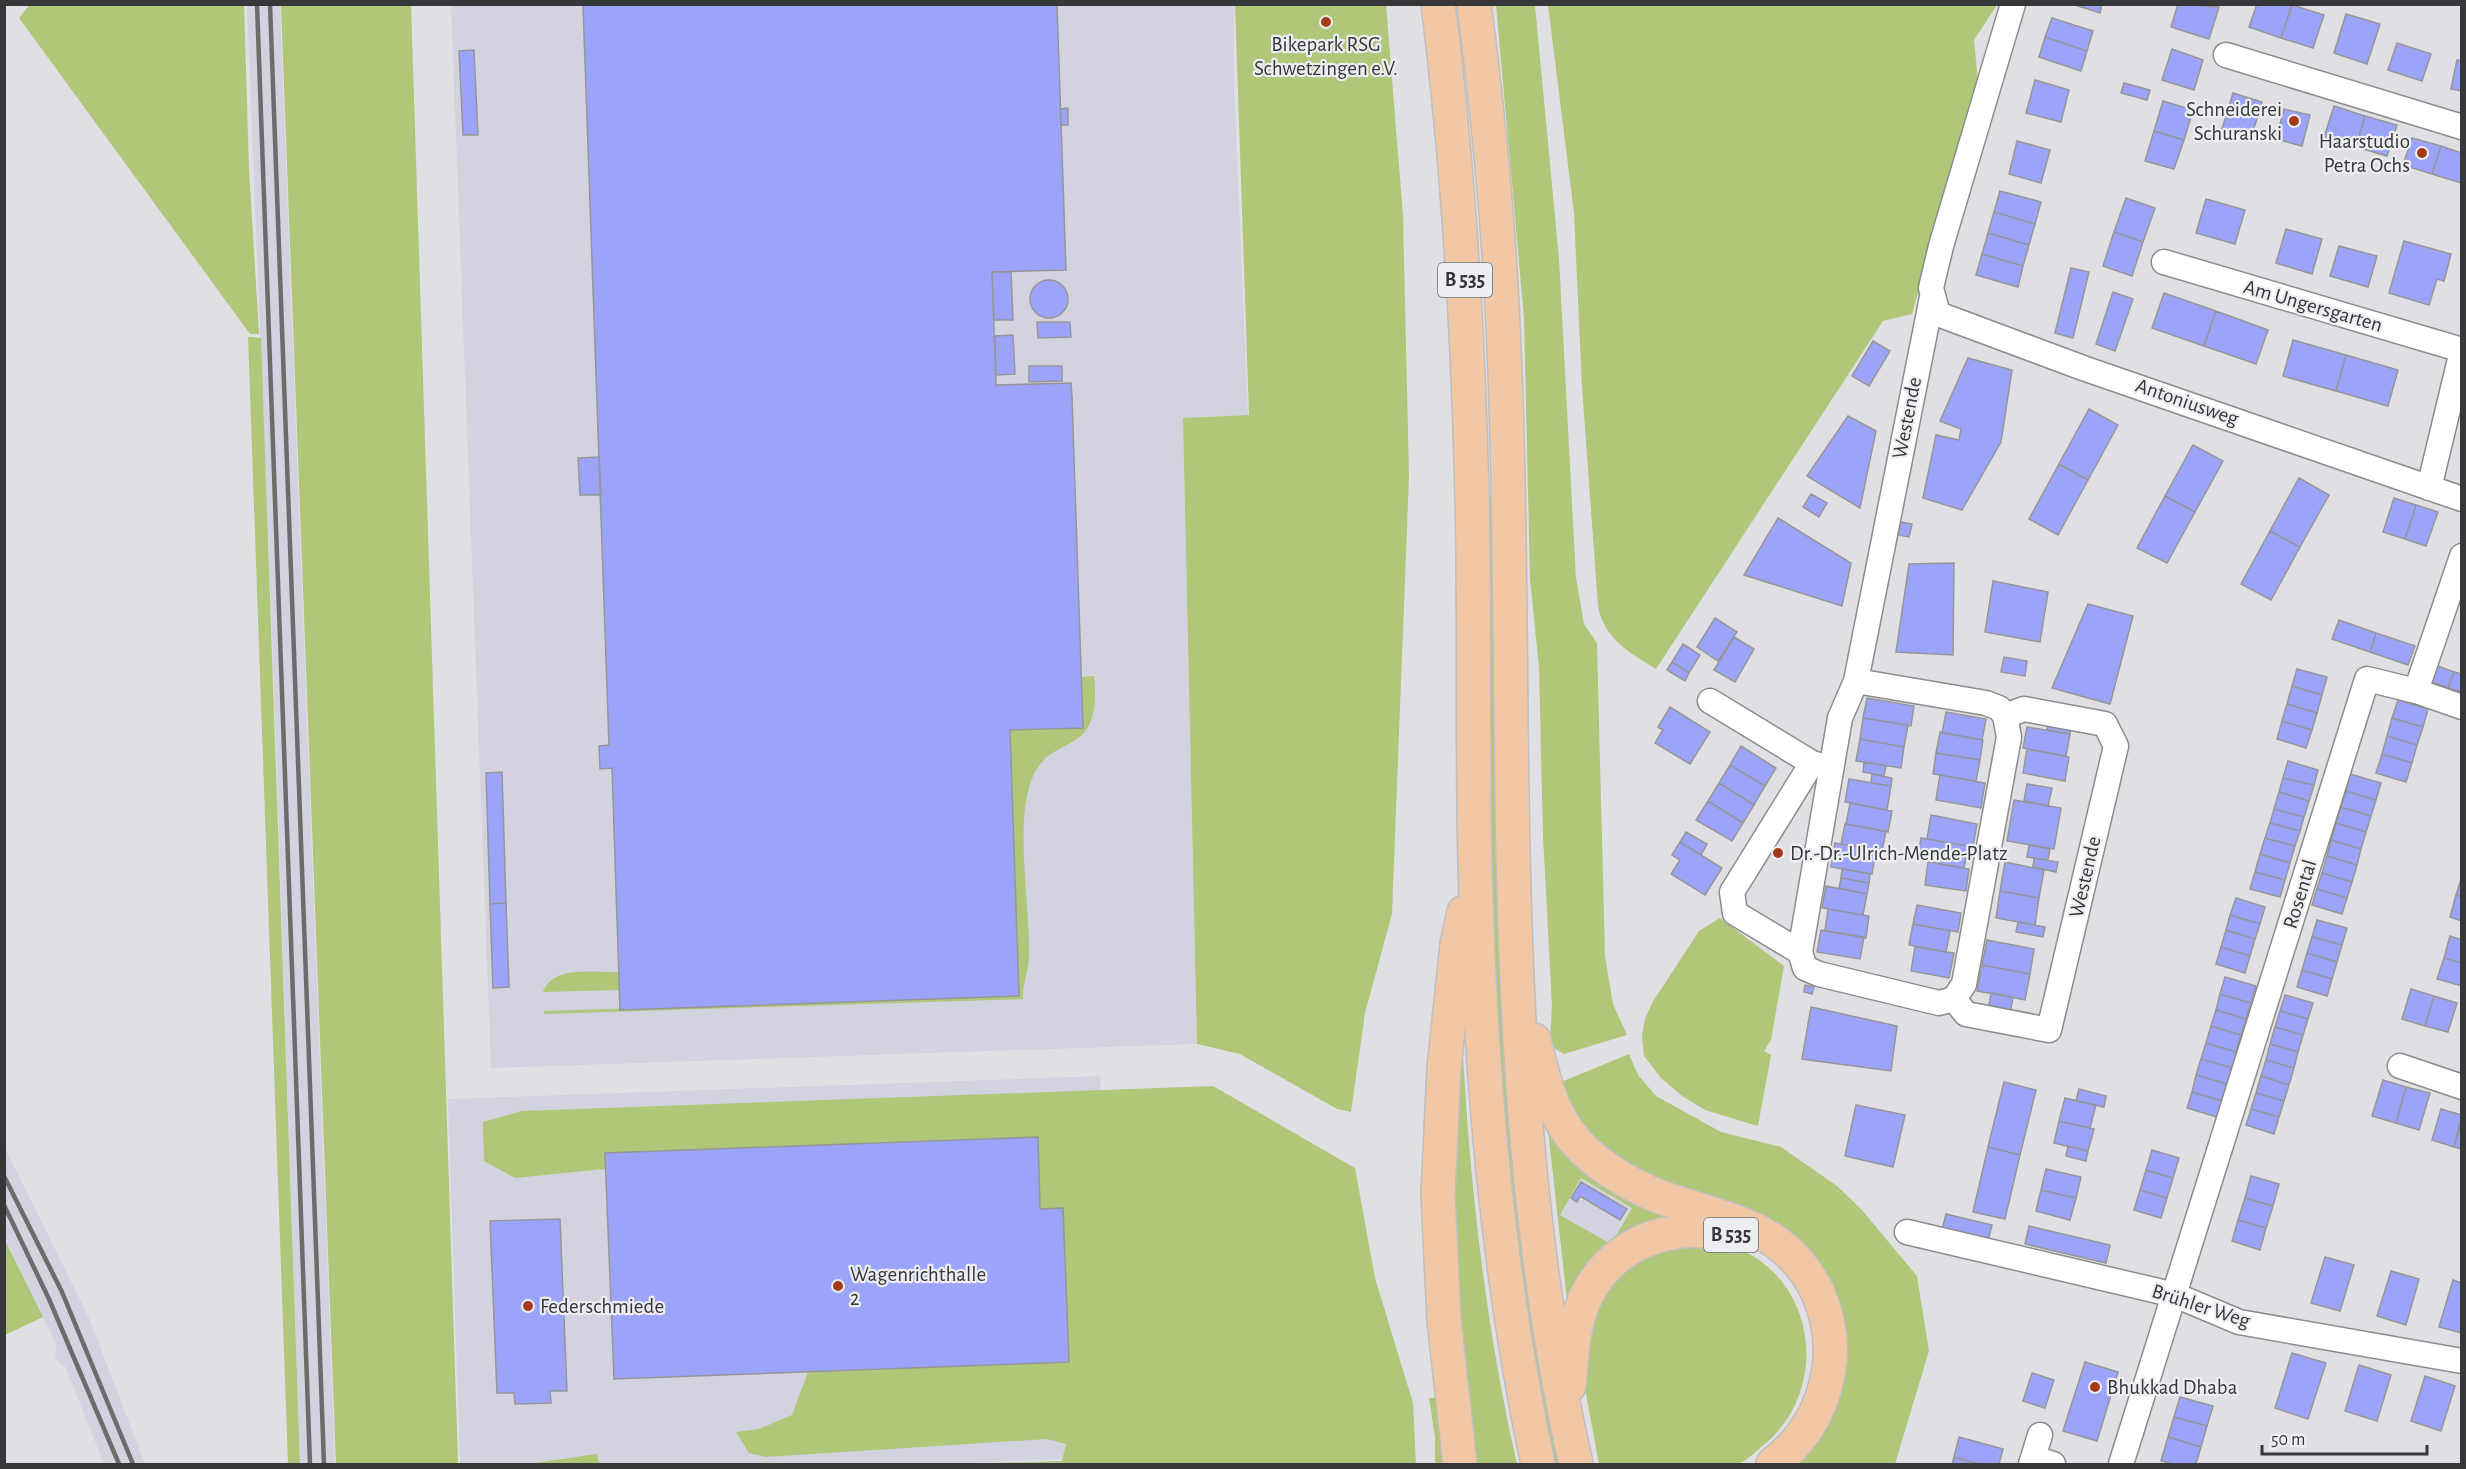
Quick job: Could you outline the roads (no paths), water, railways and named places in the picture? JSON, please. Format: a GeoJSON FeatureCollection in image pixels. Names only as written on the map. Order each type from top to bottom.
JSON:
{"type":"FeatureCollection","features":[{"type":"Feature","properties":{"kind":"highway","name":"B 535"},"geometry":{"type":"LineString","coordinates":[[1438,4],[1456,158],[1467,326],[1472,501],[1475,863],[1484,1068],[1498,1230],[1519,1374],[1538,1464]]}},
{"type":"Feature","properties":{"kind":"highway","name":"B 535"},"geometry":{"type":"LineString","coordinates":[[1474,4],[1490,131],[1502,308],[1515,953],[1526,1149],[1545,1308],[1564,1414],[1576,1464]]}},
{"type":"Feature","properties":{"kind":"highway","name":"B 535"},"geometry":{"type":"LineString","coordinates":[[1460,1464],[1444,1320],[1439,1245],[1439,1154],[1443,1068],[1457,945],[1475,863]]}},
{"type":"Feature","properties":{"kind":"highway","name":"B 535"},"geometry":{"type":"LineString","coordinates":[[1515,953],[1546,1090],[1559,1120],[1585,1152],[1606,1169],[1650,1193],[1727,1217],[1766,1234],[1793,1256],[1815,1288],[1822,1304],[1830,1338],[1826,1384],[1817,1410],[1807,1428],[1773,1464]]}},
{"type":"Feature","properties":{"kind":"highway","name":"B 535"},"geometry":{"type":"LineString","coordinates":[[1564,1414],[1575,1328],[1581,1309],[1600,1274],[1617,1255],[1635,1244],[1679,1230],[1705,1229],[1733,1235],[1755,1244],[1774,1259],[1793,1280],[1807,1303],[1817,1335],[1816,1363],[1810,1389],[1799,1411],[1787,1431],[1770,1449],[1749,1464]]}},
{"type":"Feature","properties":{"kind":"street","name":"Westende"},"geometry":{"type":"LineString","coordinates":[[2005,716],[2024,709],[2105,724],[2116,746],[2049,1030],[1966,1014],[1954,999],[1940,1003],[1819,974],[1805,968],[1800,952],[1822,766],[1856,681],[1941,246],[2013,4]]}},
{"type":"Feature","properties":{"kind":"street"},"geometry":{"type":"LineString","coordinates":[[2226,55],[2462,127]]}},
{"type":"Feature","properties":{"kind":"street","name":"Am Ungersgarten"},"geometry":{"type":"LineString","coordinates":[[2164,262],[2462,351],[2430,488]]}},
{"type":"Feature","properties":{"kind":"street","name":"Antoniusweg"},"geometry":{"type":"LineString","coordinates":[[1931,292],[1938,314],[1959,323],[2462,499]]}},
{"type":"Feature","properties":{"kind":"street"},"geometry":{"type":"LineString","coordinates":[[2462,556],[2416,691],[2462,707]]}},
{"type":"Feature","properties":{"kind":"street","name":"Rosental"},"geometry":{"type":"LineString","coordinates":[[2175,1295],[2367,679],[2416,691]]}},
{"type":"Feature","properties":{"kind":"street"},"geometry":{"type":"LineString","coordinates":[[1856,681],[1986,703],[1999,708],[2005,716],[2009,737],[2005,760],[1964,984],[1954,999]]}},
{"type":"Feature","properties":{"kind":"street"},"geometry":{"type":"LineString","coordinates":[[1710,701],[1822,766]]}},
{"type":"Feature","properties":{"kind":"street","name":"Westende"},"geometry":{"type":"LineString","coordinates":[[1800,952],[1735,913],[1732,892],[1822,766]]}},
{"type":"Feature","properties":{"kind":"street"},"geometry":{"type":"LineString","coordinates":[[2400,1066],[2462,1087]]}},
{"type":"Feature","properties":{"kind":"street","name":"Brühler Weg"},"geometry":{"type":"LineString","coordinates":[[1907,1232],[2175,1295],[2239,1322],[2462,1361]]}},
{"type":"Feature","properties":{"kind":"street"},"geometry":{"type":"LineString","coordinates":[[2121,1464],[2175,1295]]}},
{"type":"Feature","properties":{"kind":"street"},"geometry":{"type":"LineString","coordinates":[[2039,1462],[2040,1435]]}},
{"type":"Feature","properties":{"kind":"railway"},"geometry":{"type":"LineString","coordinates":[[257,4],[310,1464]]}},
{"type":"Feature","properties":{"kind":"railway"},"geometry":{"type":"LineString","coordinates":[[270,4],[324,1464]]}},
{"type":"Feature","properties":{"kind":"railway"},"geometry":{"type":"LineString","coordinates":[[4,1176],[62,1292],[133,1464]]}},
{"type":"Feature","properties":{"kind":"railway"},"geometry":{"type":"LineString","coordinates":[[4,1205],[49,1299],[119,1464]]}},
{"type":"Feature","properties":{"kind":"place","name":"Bikepark RSG Schwetzingen e.V."},"geometry":{"type":"Point","coordinates":[1326,22]}},
{"type":"Feature","properties":{"kind":"place","name":"Schneiderei Schuranski"},"geometry":{"type":"Point","coordinates":[2294,121]}},
{"type":"Feature","properties":{"kind":"place","name":"Haarstudio Petra Ochs"},"geometry":{"type":"Point","coordinates":[2422,153]}},
{"type":"Feature","properties":{"kind":"place","name":"Dr.-Dr.-Ulrich-Mende-Platz"},"geometry":{"type":"Point","coordinates":[1778,853]}},
{"type":"Feature","properties":{"kind":"place","name":"Wagenrichthalle 2"},"geometry":{"type":"Point","coordinates":[838,1286]}},
{"type":"Feature","properties":{"kind":"place","name":"Federschmiede"},"geometry":{"type":"Point","coordinates":[528,1306]}},
{"type":"Feature","properties":{"kind":"place","name":"Bhukkad Dhaba"},"geometry":{"type":"Point","coordinates":[2095,1387]}}]}
